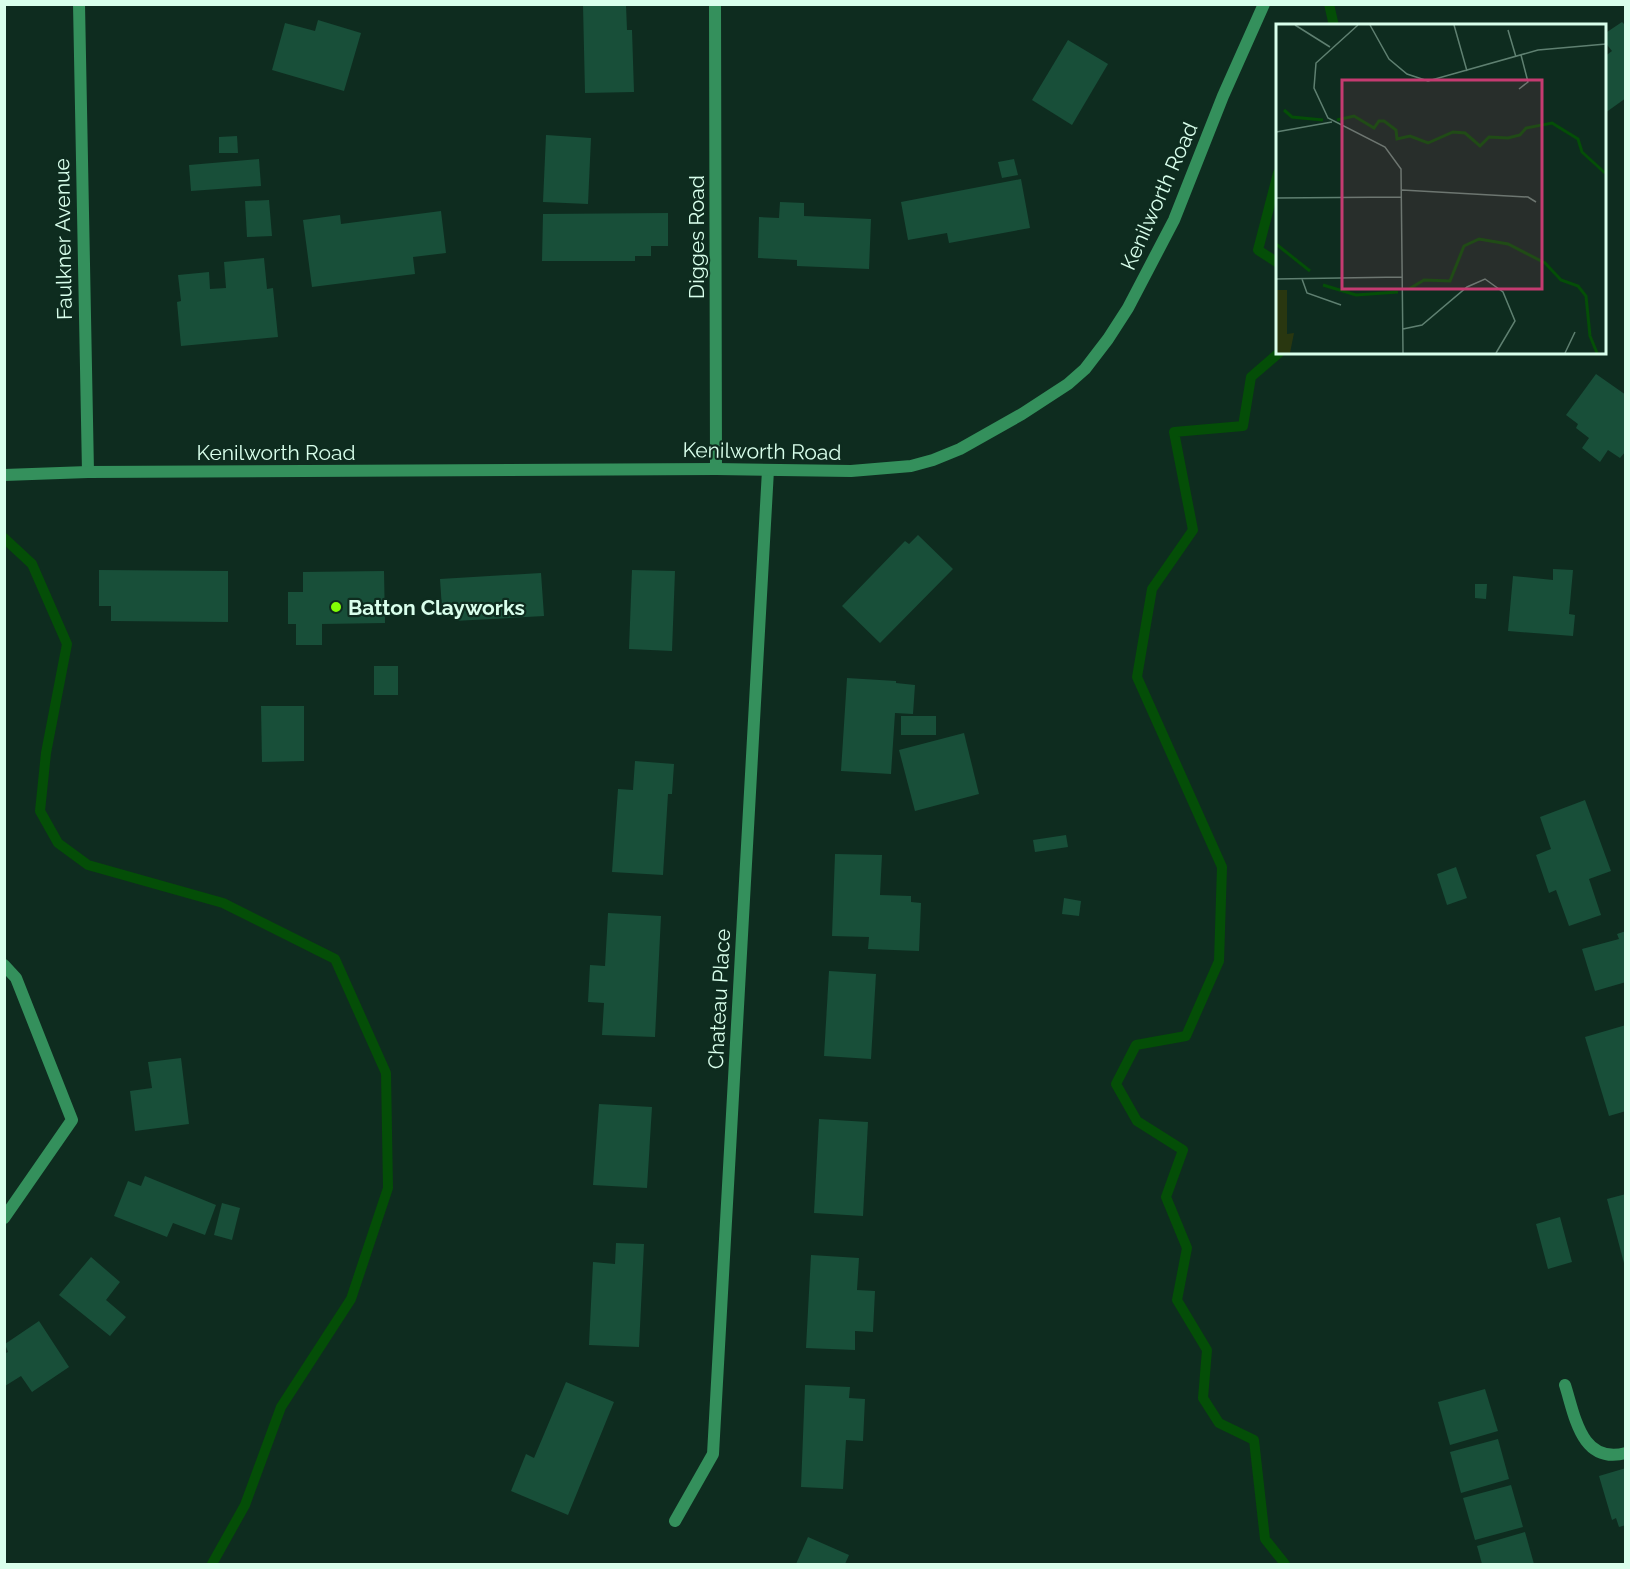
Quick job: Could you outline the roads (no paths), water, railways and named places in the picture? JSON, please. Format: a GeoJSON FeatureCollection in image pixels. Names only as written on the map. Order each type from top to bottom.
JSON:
{"type":"FeatureCollection","features":[{"type":"Feature","properties":{"kind":"street","name":"Faulkner Avenue"},"geometry":{"type":"LineString","coordinates":[[79,4],[88,472]]}},
{"type":"Feature","properties":{"kind":"street","name":"Digges Road"},"geometry":{"type":"LineString","coordinates":[[715,4],[716,469]]}},
{"type":"Feature","properties":{"kind":"street","name":"Kenilworth Road"},"geometry":{"type":"LineString","coordinates":[[4,475],[88,472],[716,469],[851,471],[911,466],[933,460],[960,449],[1022,414],[1068,384],[1085,369],[1108,339],[1128,308],[1174,220],[1223,96],[1264,4]]}},
{"type":"Feature","properties":{"kind":"street","name":"Chateau Place"},"geometry":{"type":"LineString","coordinates":[[675,1521],[713,1454],[768,470]]}},
{"type":"Feature","properties":{"kind":"street"},"geometry":{"type":"LineString","coordinates":[[4,965],[16,978],[72,1120],[4,1218]]}},
{"type":"Feature","properties":{"kind":"street"},"geometry":{"type":"LineString","coordinates":[[1565,1384],[1582,1436],[1590,1449],[1605,1454],[1626,1453]]}},
{"type":"Feature","properties":{"kind":"waterway"},"geometry":{"type":"LineString","coordinates":[[1329,4],[1334,24]]}},
{"type":"Feature","properties":{"kind":"waterway"},"geometry":{"type":"LineString","coordinates":[[1276,181],[1258,250],[1276,262]]}},
{"type":"Feature","properties":{"kind":"waterway"},"geometry":{"type":"LineString","coordinates":[[1278,354],[1251,377],[1243,426],[1174,432],[1193,530],[1152,589],[1137,677],[1222,867],[1219,961],[1186,1036],[1136,1045],[1116,1084],[1137,1121],[1183,1150],[1166,1197],[1187,1248],[1177,1300],[1207,1350],[1203,1398],[1219,1423],[1254,1440],[1265,1539],[1285,1564]]}},
{"type":"Feature","properties":{"kind":"waterway"},"geometry":{"type":"LineString","coordinates":[[4,538],[32,564],[67,644],[46,753],[40,811],[58,843],[88,865],[223,903],[335,959],[386,1073],[388,1188],[351,1299],[281,1407],[245,1505],[212,1564]]}},
{"type":"Feature","properties":{"kind":"place","name":"Batton Clayworks"},"geometry":{"type":"Point","coordinates":[336,607]}}]}
